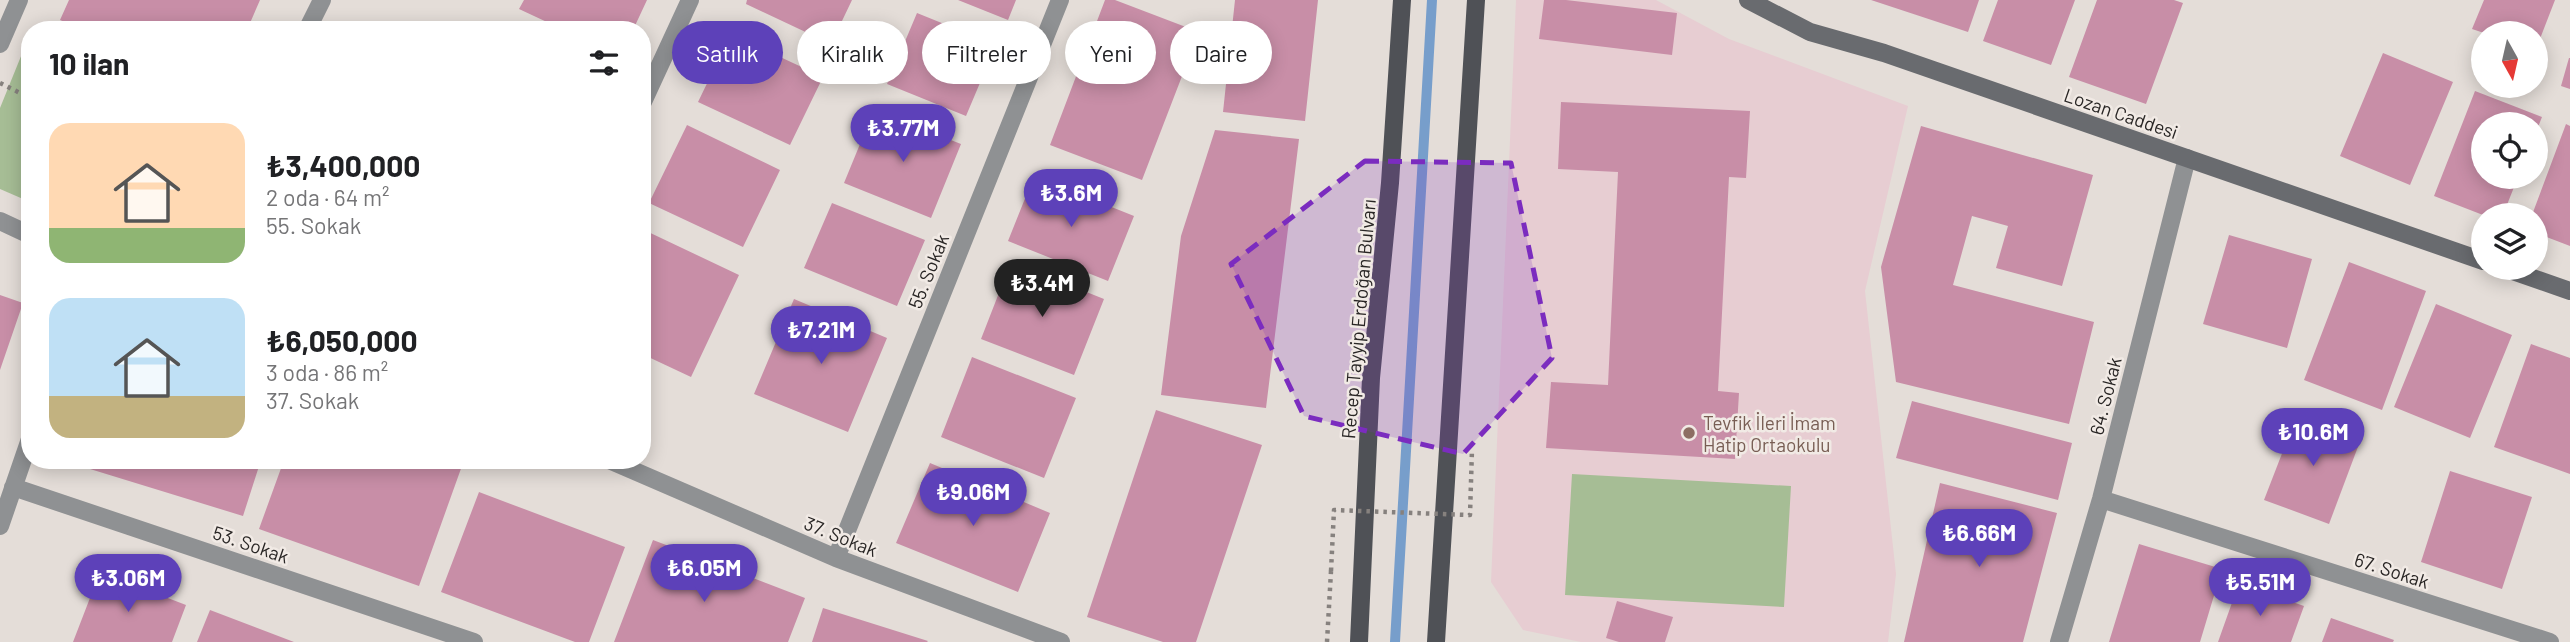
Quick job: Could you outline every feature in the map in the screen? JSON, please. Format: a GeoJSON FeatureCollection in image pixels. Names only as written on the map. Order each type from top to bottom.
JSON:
{"type":"FeatureCollection","features":[{"type":"Feature","properties":{"kind":"main road","name":"Recep Tayyip Erdoğan Bulvarı"},"geometry":{"type":"LineString","coordinates":[[1359,642],[1371,378],[1390,183],[1402,0]]}},
{"type":"Feature","properties":{"kind":"main road"},"geometry":{"type":"LineString","coordinates":[[1436,642],[1476,0]]}},
{"type":"Feature","properties":{"kind":"main road","name":"Lozan Caddesi"},"geometry":{"type":"LineString","coordinates":[[1748,0],[1810,32],[1884,53],[2471,257]]}},
{"type":"Feature","properties":{"kind":"main road"},"geometry":{"type":"LineString","coordinates":[[2538,280],[2570,291]]}},
{"type":"Feature","properties":{"kind":"street"},"geometry":{"type":"LineString","coordinates":[[0,44],[19,0]]}},
{"type":"Feature","properties":{"kind":"street"},"geometry":{"type":"LineString","coordinates":[[312,21],[322,0]]}},
{"type":"Feature","properties":{"kind":"street"},"geometry":{"type":"LineString","coordinates":[[651,84],[690,0]]}},
{"type":"Feature","properties":{"kind":"street","name":"55. Sokak"},"geometry":{"type":"LineString","coordinates":[[836,558],[1060,0]]}},
{"type":"Feature","properties":{"kind":"street","name":"64. Sokak"},"geometry":{"type":"LineString","coordinates":[[2059,642],[2101,499],[2187,158]]}},
{"type":"Feature","properties":{"kind":"street"},"geometry":{"type":"LineString","coordinates":[[0,221],[21,231]]}},
{"type":"Feature","properties":{"kind":"street"},"geometry":{"type":"LineString","coordinates":[[0,526],[21,464]]}},
{"type":"Feature","properties":{"kind":"street","name":"37. Sokak"},"geometry":{"type":"LineString","coordinates":[[630,469],[836,558],[1061,642]]}},
{"type":"Feature","properties":{"kind":"street","name":"53. Sokak"},"geometry":{"type":"LineString","coordinates":[[13,487],[474,642]]}},
{"type":"Feature","properties":{"kind":"street","name":"67. Sokak"},"geometry":{"type":"LineString","coordinates":[[2101,499],[2550,642]]}},
{"type":"Feature","properties":{"kind":"path"},"geometry":{"type":"LineString","coordinates":[[0,83],[21,94]]}},
{"type":"Feature","properties":{"kind":"path"},"geometry":{"type":"LineString","coordinates":[[1327,642],[1334,510],[1470,515],[1472,449]]}},
{"type":"Feature","properties":{"kind":"highlighted area"},"geometry":{"type":"Polygon","coordinates":[[[1365,161],[1511,163],[1552,358],[1463,454],[1304,416],[1231,264],[1365,161]]]}},
{"type":"Feature","properties":{"kind":"shaded area","name":"Tevfik İleri İmam Hatip Ortaokulu"},"geometry":{"type":"Polygon","coordinates":[[[1516,0],[1656,0],[1729,39],[1908,106],[1865,291],[1896,574],[1888,642],[1581,642],[1523,630],[1491,582],[1516,0]]]}},
{"type":"Feature","properties":{"kind":"green space"},"geometry":{"type":"Polygon","coordinates":[[[21,56],[21,198],[0,189],[0,108],[21,56]]]}},
{"type":"Feature","properties":{"kind":"green space"},"geometry":{"type":"Polygon","coordinates":[[[1572,474],[1791,486],[1784,607],[1565,595],[1572,474]]]}},
{"type":"Feature","properties":{"kind":"building"},"geometry":{"type":"Polygon","coordinates":[[[69,0],[260,0],[251,21],[60,20],[69,0]]]}},
{"type":"Feature","properties":{"kind":"building"},"geometry":{"type":"Polygon","coordinates":[[[524,0],[647,0],[637,21],[545,21],[519,9],[524,0]]]}},
{"type":"Feature","properties":{"kind":"building"},"geometry":{"type":"Polygon","coordinates":[[[747,0],[852,0],[842,21],[797,21],[797,28],[746,4],[747,0]]]}},
{"type":"Feature","properties":{"kind":"building"},"geometry":{"type":"Polygon","coordinates":[[[958,0],[1016,0],[1008,20],[958,0]]]}},
{"type":"Feature","properties":{"kind":"building"},"geometry":{"type":"Polygon","coordinates":[[[1105,0],[1115,0],[1170,21],[1170,84],[1179,84],[1142,180],[1050,145],[1073,84],[1156,84],[1156,21],[1097,21],[1105,0]]]}},
{"type":"Feature","properties":{"kind":"building"},"geometry":{"type":"Polygon","coordinates":[[[1235,0],[1318,0],[1305,121],[1223,112],[1226,84],[1272,84],[1272,21],[1233,21],[1235,0]]]}},
{"type":"Feature","properties":{"kind":"building"},"geometry":{"type":"Polygon","coordinates":[[[1544,0],[1566,0],[1677,13],[1672,55],[1539,39],[1544,0]]]}},
{"type":"Feature","properties":{"kind":"building"},"geometry":{"type":"Polygon","coordinates":[[[1871,0],[1979,0],[1968,32],[1871,0]]]}},
{"type":"Feature","properties":{"kind":"building"},"geometry":{"type":"Polygon","coordinates":[[[1998,0],[2075,0],[2051,65],[1983,41],[1998,0]]]}},
{"type":"Feature","properties":{"kind":"building"},"geometry":{"type":"Polygon","coordinates":[[[2097,0],[2174,0],[2183,3],[2146,104],[2069,77],[2097,0]]]}},
{"type":"Feature","properties":{"kind":"building"},"geometry":{"type":"Polygon","coordinates":[[[2484,0],[2555,0],[2547,21],[2475,21],[2484,0]]]}},
{"type":"Feature","properties":{"kind":"building"},"geometry":{"type":"Polygon","coordinates":[[[917,13],[937,21],[922,21],[922,84],[980,84],[966,116],[887,84],[908,84],[908,34],[917,13]]]}},
{"type":"Feature","properties":{"kind":"building"},"geometry":{"type":"Polygon","coordinates":[[[2383,53],[2453,82],[2410,185],[2340,156],[2383,53]]]}},
{"type":"Feature","properties":{"kind":"building"},"geometry":{"type":"Polygon","coordinates":[[[783,58],[797,65],[797,84],[820,84],[790,145],[698,102],[707,84],[783,84],[783,58]]]}},
{"type":"Feature","properties":{"kind":"building"},"geometry":{"type":"Polygon","coordinates":[[[2570,58],[2570,89],[2561,86],[2570,58]]]}},
{"type":"Feature","properties":{"kind":"building"},"geometry":{"type":"Polygon","coordinates":[[[2472,98],[2493,98],[2529,112],[2471,112],[2471,189],[2513,189],[2508,203],[2471,203],[2471,210],[2434,196],[2472,98]]]}},
{"type":"Feature","properties":{"kind":"building"},"geometry":{"type":"Polygon","coordinates":[[[1561,102],[1750,111],[1746,178],[1729,177],[1718,391],[1739,393],[1735,459],[1546,448],[1551,382],[1608,385],[1618,172],[1558,169],[1561,102]]]}},
{"type":"Feature","properties":{"kind":"building"},"geometry":{"type":"Polygon","coordinates":[[[874,110],[961,144],[931,218],[844,183],[874,110]]]}},
{"type":"Feature","properties":{"kind":"building"},"geometry":{"type":"Polygon","coordinates":[[[2566,124],[2570,126],[2570,246],[2548,238],[2548,203],[2536,203],[2542,189],[2548,189],[2548,172],[2566,124]]]}},
{"type":"Feature","properties":{"kind":"building"},"geometry":{"type":"Polygon","coordinates":[[[687,125],[780,170],[743,247],[651,204],[687,125]]]}},
{"type":"Feature","properties":{"kind":"building"},"geometry":{"type":"Polygon","coordinates":[[[1921,126],[2093,175],[2062,286],[1996,268],[2008,226],[1972,216],[1953,285],[2094,322],[2069,424],[1896,382],[1881,267],[1921,126]]]}},
{"type":"Feature","properties":{"kind":"building"},"geometry":{"type":"Polygon","coordinates":[[[1215,130],[1299,139],[1266,408],[1161,395],[1181,236],[1215,130]]]}},
{"type":"Feature","properties":{"kind":"building"},"geometry":{"type":"Polygon","coordinates":[[[1034,176],[1134,216],[1108,281],[1008,241],[1034,176]]]}},
{"type":"Feature","properties":{"kind":"building"},"geometry":{"type":"Polygon","coordinates":[[[832,203],[925,240],[897,306],[804,268],[832,203]]]}},
{"type":"Feature","properties":{"kind":"building"},"geometry":{"type":"Polygon","coordinates":[[[651,233],[739,275],[691,377],[651,358],[651,233]]]}},
{"type":"Feature","properties":{"kind":"building"},"geometry":{"type":"Polygon","coordinates":[[[2229,235],[2312,259],[2287,348],[2203,324],[2229,235]]]}},
{"type":"Feature","properties":{"kind":"building"},"geometry":{"type":"Polygon","coordinates":[[[1011,262],[1104,299],[1074,375],[981,339],[1011,262]]]}},
{"type":"Feature","properties":{"kind":"building"},"geometry":{"type":"Polygon","coordinates":[[[2349,262],[2426,291],[2382,410],[2304,380],[2349,262]]]}},
{"type":"Feature","properties":{"kind":"building"},"geometry":{"type":"Polygon","coordinates":[[[0,295],[21,302],[21,309],[0,370],[0,295]]]}},
{"type":"Feature","properties":{"kind":"building"},"geometry":{"type":"Polygon","coordinates":[[[794,299],[887,338],[848,432],[754,394],[794,299]]]}},
{"type":"Feature","properties":{"kind":"building"},"geometry":{"type":"Polygon","coordinates":[[[2436,304],[2512,335],[2470,438],[2394,407],[2436,304]]]}},
{"type":"Feature","properties":{"kind":"building"},"geometry":{"type":"Polygon","coordinates":[[[2531,344],[2570,358],[2570,474],[2494,447],[2531,344]]]}},
{"type":"Feature","properties":{"kind":"building"},"geometry":{"type":"Polygon","coordinates":[[[972,357],[1076,398],[1044,478],[941,437],[972,357]]]}},
{"type":"Feature","properties":{"kind":"building"},"geometry":{"type":"Polygon","coordinates":[[[1912,401],[2072,443],[2058,500],[1896,458],[1912,401]]]}},
{"type":"Feature","properties":{"kind":"building"},"geometry":{"type":"Polygon","coordinates":[[[1156,410],[1262,445],[1196,642],[1163,642],[1087,617],[1156,410]]]}},
{"type":"Feature","properties":{"kind":"building"},"geometry":{"type":"Polygon","coordinates":[[[2298,412],[2362,436],[2329,524],[2264,500],[2298,412]]]}},
{"type":"Feature","properties":{"kind":"building"},"geometry":{"type":"Polygon","coordinates":[[[930,463],[1050,513],[1018,592],[896,543],[930,463]]]}},
{"type":"Feature","properties":{"kind":"building"},"geometry":{"type":"Polygon","coordinates":[[[90,469],[258,469],[243,516],[90,469]]]}},
{"type":"Feature","properties":{"kind":"building"},"geometry":{"type":"Polygon","coordinates":[[[281,469],[461,469],[419,586],[259,529],[281,469]]]}},
{"type":"Feature","properties":{"kind":"building"},"geometry":{"type":"Polygon","coordinates":[[[2450,471],[2532,497],[2502,589],[2421,562],[2450,471]]]}},
{"type":"Feature","properties":{"kind":"building"},"geometry":{"type":"Polygon","coordinates":[[[1940,483],[2057,513],[2023,642],[1904,642],[1940,483]]]}},
{"type":"Feature","properties":{"kind":"building"},"geometry":{"type":"Polygon","coordinates":[[[479,492],[625,547],[589,642],[575,642],[441,592],[479,492]]]}},
{"type":"Feature","properties":{"kind":"building"},"geometry":{"type":"Polygon","coordinates":[[[653,540],[805,598],[788,642],[614,642],[653,540]]]}},
{"type":"Feature","properties":{"kind":"building"},"geometry":{"type":"Polygon","coordinates":[[[2139,544],[2222,569],[2200,642],[2109,642],[2139,544]]]}},
{"type":"Feature","properties":{"kind":"building"},"geometry":{"type":"Polygon","coordinates":[[[100,572],[186,605],[172,642],[73,642],[100,572]]]}},
{"type":"Feature","properties":{"kind":"building"},"geometry":{"type":"Polygon","coordinates":[[[2239,583],[2304,606],[2291,642],[2218,642],[2239,583]]]}},
{"type":"Feature","properties":{"kind":"building"},"geometry":{"type":"Polygon","coordinates":[[[1617,601],[1673,617],[1665,642],[1619,642],[1606,638],[1617,601]]]}},
{"type":"Feature","properties":{"kind":"building"},"geometry":{"type":"Polygon","coordinates":[[[823,608],[928,641],[812,642],[823,608]]]}},
{"type":"Feature","properties":{"kind":"building"},"geometry":{"type":"Polygon","coordinates":[[[210,610],[294,642],[197,642],[210,610]]]}},
{"type":"Feature","properties":{"kind":"building"},"geometry":{"type":"Polygon","coordinates":[[[2331,618],[2394,640],[2322,642],[2331,618]]]}},
{"type":"Feature","properties":{"kind":"waterway"},"geometry":{"type":"LineString","coordinates":[[1395,642],[1432,0]]}},
{"type":"Feature","properties":{"kind":"place","name":"Tevfik İleri İmam Hatip Ortaokulu"},"geometry":{"type":"Point","coordinates":[1689,433]}}]}
